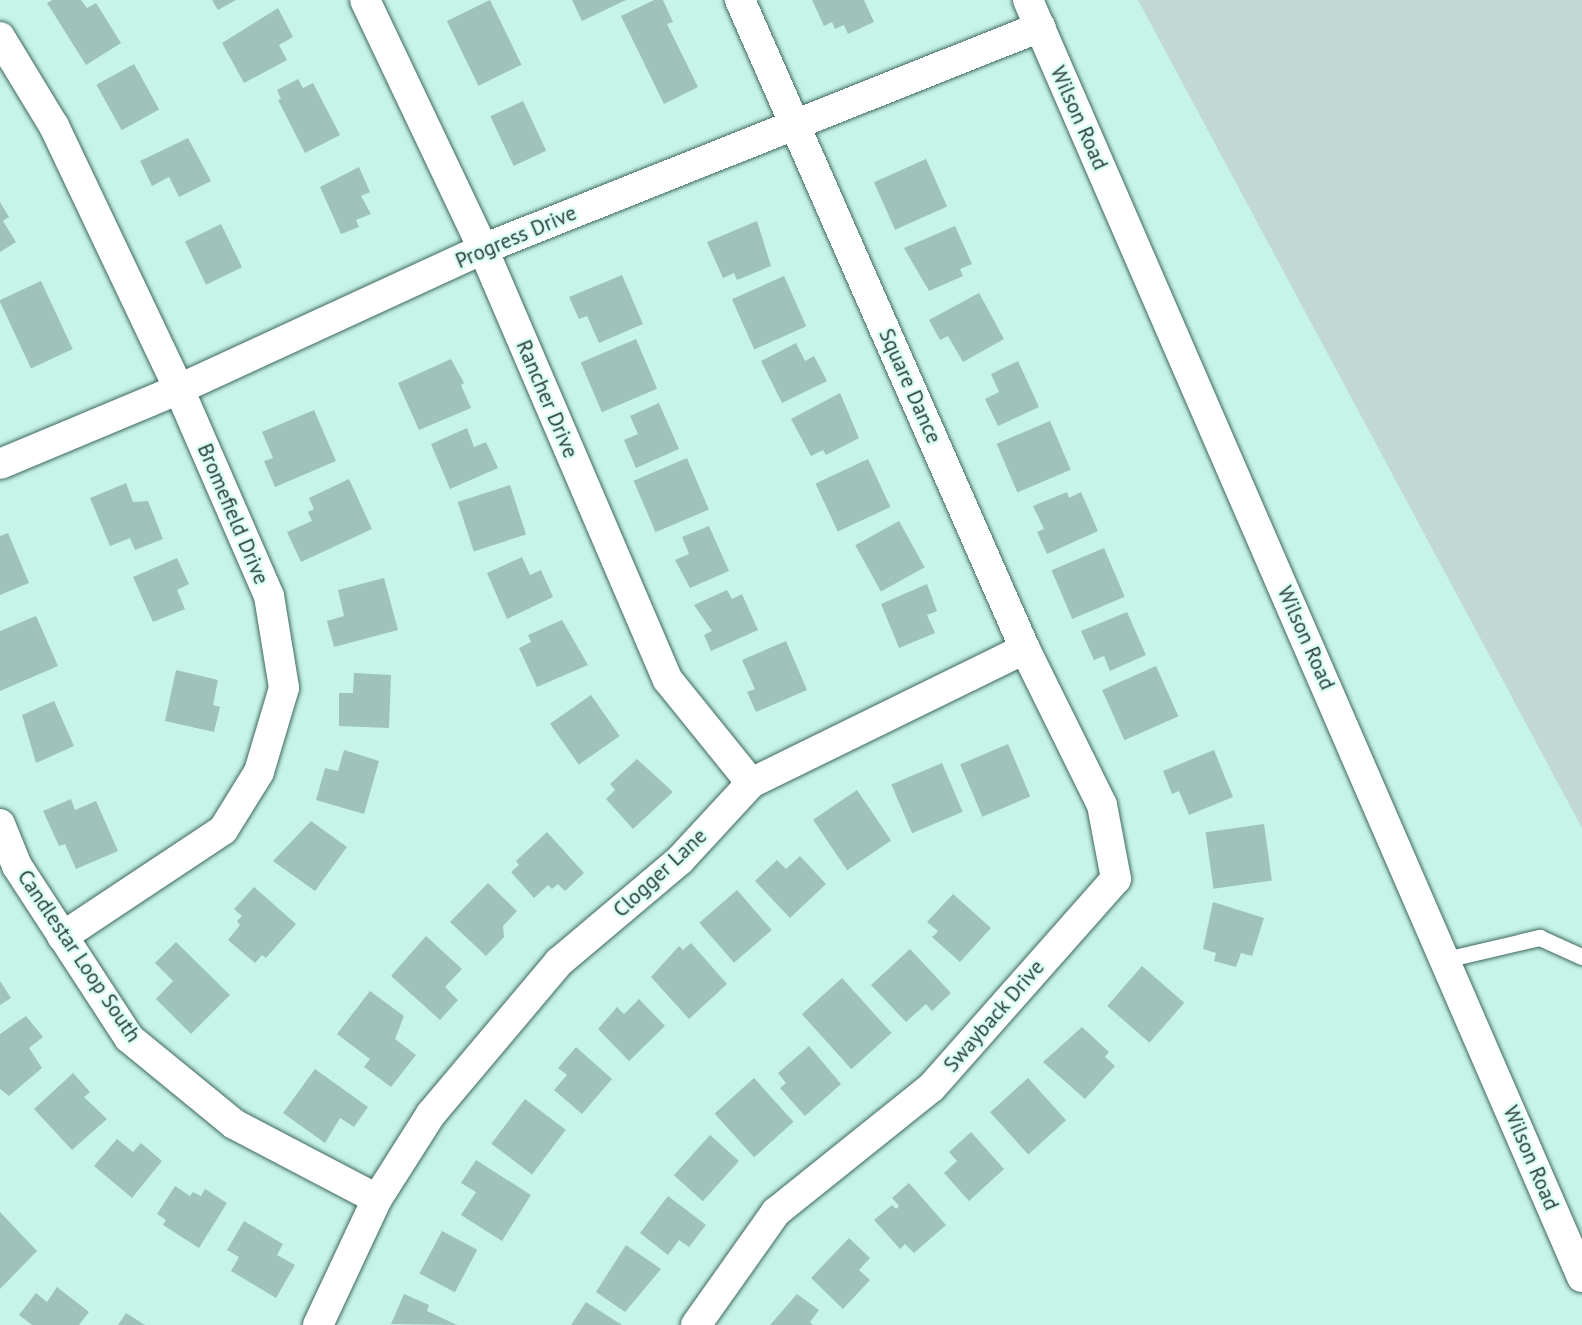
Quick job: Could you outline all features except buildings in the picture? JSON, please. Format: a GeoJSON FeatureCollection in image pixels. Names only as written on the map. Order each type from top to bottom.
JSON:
{"type":"FeatureCollection","features":[{"type":"Feature","properties":{"kind":"street","name":"Rancher Drive"},"geometry":{"type":"LineString","coordinates":[[365,0],[483,249],[668,680],[751,783]]}},
{"type":"Feature","properties":{"kind":"street","name":"Square Dance"},"geometry":{"type":"LineString","coordinates":[[740,0],[1025,649]]}},
{"type":"Feature","properties":{"kind":"street","name":"Wilson Road"},"geometry":{"type":"LineString","coordinates":[[1028,0],[1582,1277]]}},
{"type":"Feature","properties":{"kind":"street","name":"Progress Drive"},"geometry":{"type":"LineString","coordinates":[[0,464],[179,389],[483,249],[1040,27]]}},
{"type":"Feature","properties":{"kind":"street","name":"Bromefield Drive"},"geometry":{"type":"LineString","coordinates":[[0,37],[54,126],[179,389],[268,596],[284,688],[259,772],[223,830],[62,937]]}},
{"type":"Feature","properties":{"kind":"street","name":"Clogger Lane"},"geometry":{"type":"LineString","coordinates":[[377,1199],[431,1114],[559,962],[680,860],[751,783],[1025,649]]}},
{"type":"Feature","properties":{"kind":"street","name":"Swayback Drive"},"geometry":{"type":"LineString","coordinates":[[696,1325],[776,1212],[931,1088],[1116,879],[1102,805],[1025,649]]}},
{"type":"Feature","properties":{"kind":"street","name":"Candlestar Loop South"},"geometry":{"type":"LineString","coordinates":[[0,824],[17,866],[129,1038],[234,1124],[377,1199]]}},
{"type":"Feature","properties":{"kind":"street"},"geometry":{"type":"LineString","coordinates":[[318,1325],[377,1199]]}},
{"type":"Feature","properties":{"kind":"lane"},"geometry":{"type":"LineString","coordinates":[[1446,960],[1540,938],[1582,957]]}},
{"type":"Feature","properties":{"kind":"shaded area"},"geometry":{"type":"Polygon","coordinates":[[[1138,0],[1582,0],[1582,828],[1138,0]]]}}]}
